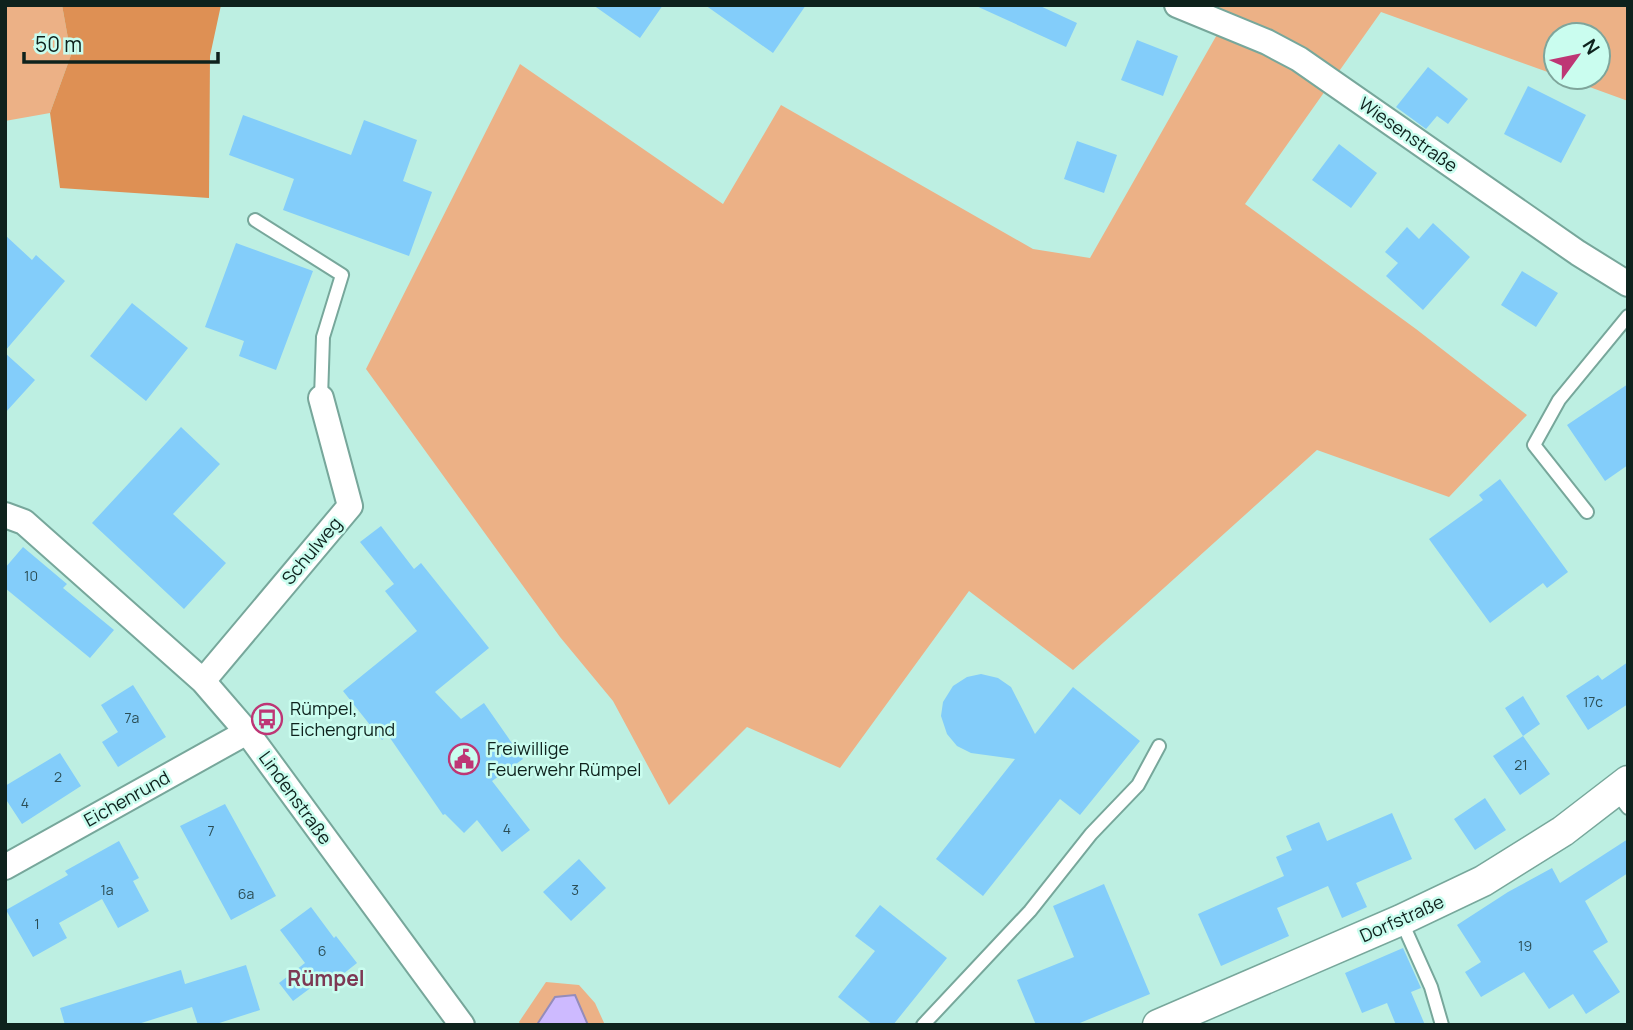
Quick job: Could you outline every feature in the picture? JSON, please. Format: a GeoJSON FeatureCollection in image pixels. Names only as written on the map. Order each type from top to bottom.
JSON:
{"type":"FeatureCollection","features":[{"type":"Feature","properties":{"kind":"street","name":"Wiesenstraße"},"geometry":{"type":"LineString","coordinates":[[1177,5],[1267,42],[1299,59],[1578,253],[1628,284]]}},
{"type":"Feature","properties":{"kind":"street","name":"Schulweg"},"geometry":{"type":"LineString","coordinates":[[204,681],[350,506],[321,398]]}},
{"type":"Feature","properties":{"kind":"street","name":"Lindenstraße"},"geometry":{"type":"LineString","coordinates":[[5,515],[24,522],[204,681],[247,732],[462,1025]]}},
{"type":"Feature","properties":{"kind":"street","name":"Eichenrund"},"geometry":{"type":"LineString","coordinates":[[6,865],[247,732]]}},
{"type":"Feature","properties":{"kind":"street","name":"Dorfstraße"},"geometry":{"type":"LineString","coordinates":[[1158,1025],[1401,920],[1483,881],[1623,793]]}},
{"type":"Feature","properties":{"kind":"lane"},"geometry":{"type":"LineString","coordinates":[[255,220],[342,275],[323,337],[321,398]]}},
{"type":"Feature","properties":{"kind":"lane"},"geometry":{"type":"LineString","coordinates":[[1587,512],[1534,445],[1559,400],[1628,316]]}},
{"type":"Feature","properties":{"kind":"lane"},"geometry":{"type":"LineString","coordinates":[[923,1025],[1030,911],[1091,834],[1138,785],[1159,746]]}},
{"type":"Feature","properties":{"kind":"lane"},"geometry":{"type":"LineString","coordinates":[[1401,920],[1431,987],[1442,1025]]}},
{"type":"Feature","properties":{"kind":"shaded area"},"geometry":{"type":"Polygon","coordinates":[[[5,5],[62,5],[71,55],[50,113],[5,121],[5,5]]]}},
{"type":"Feature","properties":{"kind":"shaded area"},"geometry":{"type":"Polygon","coordinates":[[[62,5],[221,5],[210,56],[209,198],[60,188],[50,113],[71,55],[62,5]]]}},
{"type":"Feature","properties":{"kind":"shaded area"},"geometry":{"type":"Polygon","coordinates":[[[1188,5],[1628,5],[1628,101],[1600,91],[1612,91],[1612,21],[1542,21],[1542,70],[1381,12],[1245,204],[1416,329],[1527,415],[1449,497],[1317,450],[1073,670],[969,591],[840,768],[747,727],[669,805],[613,701],[560,637],[366,369],[520,64],[723,204],[781,105],[1033,249],[1090,258],[1223,24],[1188,5]]]}},
{"type":"Feature","properties":{"kind":"shaded area"},"geometry":{"type":"Polygon","coordinates":[[[546,982],[579,985],[595,1003],[605,1025],[588,1025],[575,995],[538,1023],[539,1025],[521,1025],[519,1022],[546,982]]]}},
{"type":"Feature","properties":{"kind":"shaded area"},"geometry":{"type":"Polygon","coordinates":[[[575,995],[588,1025],[539,1025],[555,997],[575,995]]]}},
{"type":"Feature","properties":{"kind":"building"},"geometry":{"type":"Polygon","coordinates":[[[593,5],[663,5],[640,38],[593,5]]]}},
{"type":"Feature","properties":{"kind":"building"},"geometry":{"type":"Polygon","coordinates":[[[705,5],[806,5],[773,53],[705,5]]]}},
{"type":"Feature","properties":{"kind":"building"},"geometry":{"type":"Polygon","coordinates":[[[974,5],[1038,5],[1077,23],[1066,47],[974,5]]]}},
{"type":"Feature","properties":{"kind":"building"},"geometry":{"type":"Polygon","coordinates":[[[1137,40],[1178,56],[1163,96],[1121,80],[1137,40]]]}},
{"type":"Feature","properties":{"kind":"building"},"geometry":{"type":"Polygon","coordinates":[[[1428,67],[1468,99],[1448,124],[1437,116],[1426,129],[1396,107],[1428,67]]]}},
{"type":"Feature","properties":{"kind":"building"},"geometry":{"type":"Polygon","coordinates":[[[1528,86],[1586,115],[1561,163],[1504,134],[1528,86]]]}},
{"type":"Feature","properties":{"kind":"building"},"geometry":{"type":"Polygon","coordinates":[[[243,115],[351,155],[364,120],[417,140],[403,181],[432,192],[409,256],[283,210],[294,179],[229,155],[243,115]]]}},
{"type":"Feature","properties":{"kind":"building"},"geometry":{"type":"Polygon","coordinates":[[[1077,141],[1117,155],[1104,193],[1064,179],[1077,141]]]}},
{"type":"Feature","properties":{"kind":"building"},"geometry":{"type":"Polygon","coordinates":[[[1339,144],[1377,173],[1351,208],[1312,180],[1339,144]]]}},
{"type":"Feature","properties":{"kind":"building"},"geometry":{"type":"Polygon","coordinates":[[[1433,223],[1470,257],[1423,310],[1386,276],[1398,263],[1385,252],[1407,227],[1419,239],[1433,223]]]}},
{"type":"Feature","properties":{"kind":"building"},"geometry":{"type":"Polygon","coordinates":[[[5,235],[32,260],[36,255],[65,281],[5,351],[5,235]]]}},
{"type":"Feature","properties":{"kind":"building"},"geometry":{"type":"Polygon","coordinates":[[[236,243],[313,271],[276,370],[239,356],[244,341],[205,327],[236,243]]]}},
{"type":"Feature","properties":{"kind":"building"},"geometry":{"type":"Polygon","coordinates":[[[1522,271],[1558,293],[1536,327],[1501,305],[1522,271]]]}},
{"type":"Feature","properties":{"kind":"building"},"geometry":{"type":"Polygon","coordinates":[[[132,303],[188,348],[146,401],[90,356],[132,303]]]}},
{"type":"Feature","properties":{"kind":"building"},"geometry":{"type":"Polygon","coordinates":[[[5,353],[35,380],[5,413],[5,353]]]}},
{"type":"Feature","properties":{"kind":"building"},"geometry":{"type":"Polygon","coordinates":[[[1628,384],[1628,465],[1605,481],[1567,425],[1628,384]]]}},
{"type":"Feature","properties":{"kind":"building"},"geometry":{"type":"Polygon","coordinates":[[[181,427],[220,464],[173,514],[226,563],[184,609],[92,523],[181,427]]]}},
{"type":"Feature","properties":{"kind":"building"},"geometry":{"type":"Polygon","coordinates":[[[1500,479],[1568,572],[1547,588],[1543,583],[1490,623],[1429,539],[1483,500],[1479,495],[1500,479]]]}},
{"type":"Feature","properties":{"kind":"building"},"geometry":{"type":"Polygon","coordinates":[[[381,526],[414,569],[421,563],[489,648],[435,692],[461,719],[484,703],[523,759],[492,781],[530,830],[502,852],[477,820],[464,833],[443,815],[388,735],[382,740],[343,691],[417,631],[385,591],[394,584],[360,542],[381,526]]]}},
{"type":"Feature","properties":{"kind":"building"},"geometry":{"type":"Polygon","coordinates":[[[23,547],[67,584],[63,588],[114,630],[90,658],[5,588],[5,568],[23,547]]]}},
{"type":"Feature","properties":{"kind":"building"},"geometry":{"type":"Polygon","coordinates":[[[1628,662],[1628,704],[1588,730],[1566,696],[1598,675],[1602,680],[1628,662]]]}},
{"type":"Feature","properties":{"kind":"building"},"geometry":{"type":"Polygon","coordinates":[[[981,674],[998,678],[1011,687],[1035,734],[1073,687],[1140,741],[1080,815],[1060,799],[983,896],[936,859],[1015,759],[971,753],[957,746],[947,734],[941,716],[943,702],[953,686],[967,677],[981,674]]]}},
{"type":"Feature","properties":{"kind":"building"},"geometry":{"type":"Polygon","coordinates":[[[133,685],[166,737],[118,767],[102,742],[118,732],[101,705],[133,685]]]}},
{"type":"Feature","properties":{"kind":"building"},"geometry":{"type":"Polygon","coordinates":[[[1523,696],[1540,724],[1523,736],[1505,708],[1523,696]]]}},
{"type":"Feature","properties":{"kind":"building"},"geometry":{"type":"Polygon","coordinates":[[[1523,736],[1550,774],[1520,795],[1493,756],[1523,736]]]}},
{"type":"Feature","properties":{"kind":"building"},"geometry":{"type":"Polygon","coordinates":[[[60,753],[81,786],[22,824],[5,798],[5,786],[60,753]]]}},
{"type":"Feature","properties":{"kind":"building"},"geometry":{"type":"Polygon","coordinates":[[[1485,798],[1506,830],[1475,850],[1454,819],[1485,798]]]}},
{"type":"Feature","properties":{"kind":"building"},"geometry":{"type":"Polygon","coordinates":[[[225,804],[276,896],[231,920],[180,826],[225,804]]]}},
{"type":"Feature","properties":{"kind":"building"},"geometry":{"type":"Polygon","coordinates":[[[1392,813],[1412,859],[1356,883],[1367,907],[1342,918],[1328,886],[1277,908],[1289,936],[1221,966],[1198,914],[1284,876],[1276,857],[1292,850],[1286,836],[1319,822],[1327,841],[1392,813]]]}},
{"type":"Feature","properties":{"kind":"building"},"geometry":{"type":"Polygon","coordinates":[[[1628,839],[1628,873],[1585,901],[1608,942],[1593,951],[1620,992],[1586,1014],[1573,994],[1549,1009],[1524,972],[1481,997],[1465,972],[1481,962],[1457,925],[1552,868],[1560,883],[1628,839]]]}},
{"type":"Feature","properties":{"kind":"building"},"geometry":{"type":"Polygon","coordinates":[[[119,841],[139,878],[133,881],[149,911],[118,928],[102,899],[59,923],[67,938],[33,957],[6,910],[68,875],[65,871],[119,841]]]}},
{"type":"Feature","properties":{"kind":"building"},"geometry":{"type":"Polygon","coordinates":[[[579,859],[606,888],[571,921],[543,892],[579,859]]]}},
{"type":"Feature","properties":{"kind":"building"},"geometry":{"type":"Polygon","coordinates":[[[1104,884],[1150,994],[1075,1025],[1036,1025],[1017,980],[1074,957],[1053,906],[1104,884]]]}},
{"type":"Feature","properties":{"kind":"building"},"geometry":{"type":"Polygon","coordinates":[[[880,905],[947,958],[893,1025],[873,1025],[838,997],[875,951],[855,936],[880,905]]]}},
{"type":"Feature","properties":{"kind":"building"},"geometry":{"type":"Polygon","coordinates":[[[311,907],[357,963],[333,982],[328,975],[293,1001],[279,983],[305,963],[280,930],[311,907]]]}},
{"type":"Feature","properties":{"kind":"building"},"geometry":{"type":"Polygon","coordinates":[[[1403,948],[1421,988],[1411,992],[1425,1025],[1396,1025],[1387,1003],[1362,1013],[1345,973],[1403,948]]]}},
{"type":"Feature","properties":{"kind":"building"},"geometry":{"type":"Polygon","coordinates":[[[246,965],[260,1010],[213,1025],[198,1025],[192,1007],[135,1025],[65,1025],[60,1008],[181,970],[185,984],[246,965]]]}},
{"type":"Feature","properties":{"kind":"place","name":"Rümpel, Eichengrund"},"geometry":{"type":"Point","coordinates":[267,719]}},
{"type":"Feature","properties":{"kind":"place","name":"Freiwillige Feuerwehr Rümpel"},"geometry":{"type":"Point","coordinates":[464,759]}},
{"type":"Feature","properties":{"kind":"district","name":"Rümpel"},"geometry":{"type":"Point","coordinates":[326,979]}}]}
